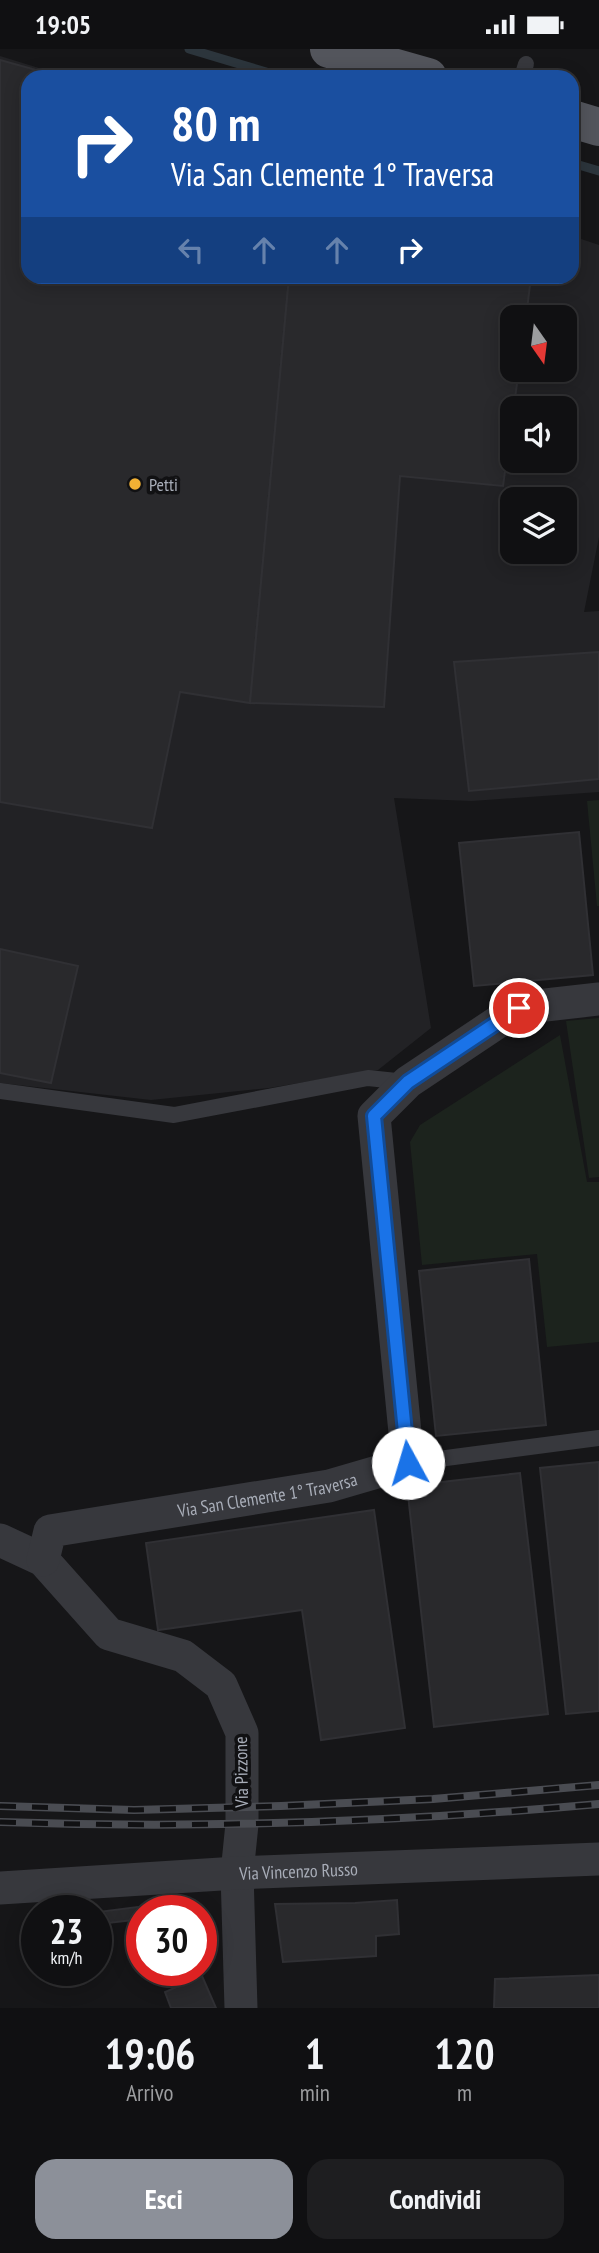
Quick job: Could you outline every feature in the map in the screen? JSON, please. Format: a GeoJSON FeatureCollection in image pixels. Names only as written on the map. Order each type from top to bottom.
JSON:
{"type":"FeatureCollection","features":[{"type":"Feature","properties":{"kind":"main road"},"geometry":{"type":"LineString","coordinates":[[329,49],[403,70]]}},
{"type":"Feature","properties":{"kind":"main road"},"geometry":{"type":"LineString","coordinates":[[579,121],[599,127]]}},
{"type":"Feature","properties":{"kind":"street"},"geometry":{"type":"LineString","coordinates":[[408,1463],[374,1116],[408,1082],[519,1008],[599,999]]}},
{"type":"Feature","properties":{"kind":"street","name":"Via San Clemente 1° Traversa"},"geometry":{"type":"LineString","coordinates":[[43,1560],[50,1531],[329,1486],[408,1463]]}},
{"type":"Feature","properties":{"kind":"street","name":"Via Pizzone"},"geometry":{"type":"LineString","coordinates":[[0,1540],[43,1560],[108,1634],[183,1656],[221,1685],[242,1733],[242,1824],[237,1873],[241,2008]]}},
{"type":"Feature","properties":{"kind":"street","name":"Via Vincenzo Russo"},"geometry":{"type":"LineString","coordinates":[[0,1888],[237,1873],[599,1859]]}},
{"type":"Feature","properties":{"kind":"lane"},"geometry":{"type":"LineString","coordinates":[[0,1091],[174,1115],[368,1078],[408,1082]]}},
{"type":"Feature","properties":{"kind":"lane"},"geometry":{"type":"LineString","coordinates":[[408,1463],[599,1438]]}},
{"type":"Feature","properties":{"kind":"shaded area"},"geometry":{"type":"Polygon","coordinates":[[[0,56],[45,70],[21,70],[21,284],[579,284],[579,238],[599,245],[599,537],[584,612],[599,611],[599,792],[472,801],[394,798],[431,1028],[378,1070],[269,1088],[151,1100],[0,1083],[0,56]]]}},
{"type":"Feature","properties":{"kind":"shaded area"},"geometry":{"type":"Polygon","coordinates":[[[599,800],[599,906],[597,906],[587,801],[599,800]]]}},
{"type":"Feature","properties":{"kind":"shaded area"},"geometry":{"type":"Polygon","coordinates":[[[599,1018],[599,1177],[589,1178],[566,1021],[599,1018]]]}},
{"type":"Feature","properties":{"kind":"shaded area"},"geometry":{"type":"Polygon","coordinates":[[[560,1035],[587,1182],[599,1182],[599,1342],[547,1347],[537,1254],[422,1265],[410,1142],[420,1125],[560,1035]]]}},
{"type":"Feature","properties":{"kind":"building","name":"Petti"},"geometry":{"type":"Polygon","coordinates":[[[0,60],[36,70],[21,70],[21,284],[288,284],[250,703],[180,692],[152,828],[0,802],[0,60]]]}},
{"type":"Feature","properties":{"kind":"building"},"geometry":{"type":"Polygon","coordinates":[[[288,284],[530,284],[528,305],[500,305],[500,382],[517,382],[515,396],[500,396],[500,473],[505,473],[503,486],[400,476],[384,707],[250,703],[288,284]]]}},
{"type":"Feature","properties":{"kind":"building"},"geometry":{"type":"Polygon","coordinates":[[[599,652],[599,779],[469,791],[454,662],[599,652]]]}},
{"type":"Feature","properties":{"kind":"building"},"geometry":{"type":"Polygon","coordinates":[[[579,832],[593,975],[474,986],[459,843],[579,832]]]}},
{"type":"Feature","properties":{"kind":"building"},"geometry":{"type":"Polygon","coordinates":[[[0,949],[78,966],[51,1083],[0,1073],[0,949]]]}},
{"type":"Feature","properties":{"kind":"building"},"geometry":{"type":"Polygon","coordinates":[[[529,1259],[546,1425],[436,1436],[419,1271],[529,1259]]]}},
{"type":"Feature","properties":{"kind":"building"},"geometry":{"type":"Polygon","coordinates":[[[599,1462],[599,1711],[566,1714],[540,1468],[599,1462]]]}},
{"type":"Feature","properties":{"kind":"building"},"geometry":{"type":"Polygon","coordinates":[[[520,1473],[548,1714],[434,1727],[407,1486],[520,1473]]]}},
{"type":"Feature","properties":{"kind":"building"},"geometry":{"type":"Polygon","coordinates":[[[374,1510],[405,1728],[321,1740],[302,1610],[158,1630],[146,1543],[374,1510]]]}},
{"type":"Feature","properties":{"kind":"building"},"geometry":{"type":"Polygon","coordinates":[[[397,1900],[399,1934],[376,1936],[376,1956],[283,1962],[275,1904],[397,1900]]]}},
{"type":"Feature","properties":{"kind":"building"},"geometry":{"type":"Polygon","coordinates":[[[126,1908],[126,1921],[112,1922],[112,1910],[126,1908]]]}},
{"type":"Feature","properties":{"kind":"building"},"geometry":{"type":"Polygon","coordinates":[[[599,1975],[599,2008],[494,2008],[495,1979],[599,1975]]]}},
{"type":"Feature","properties":{"kind":"building"},"geometry":{"type":"Polygon","coordinates":[[[179,1986],[206,1986],[216,2008],[171,2008],[165,1992],[179,1986]]]}},
{"type":"Feature","properties":{"kind":"waterway"},"geometry":{"type":"LineString","coordinates":[[189,49],[260,70]]}},
{"type":"Feature","properties":{"kind":"waterway"},"geometry":{"type":"LineString","coordinates":[[579,165],[599,171]]}},
{"type":"Feature","properties":{"kind":"railway"},"geometry":{"type":"LineString","coordinates":[[0,1806],[134,1810],[281,1806],[433,1799],[599,1785]]}},
{"type":"Feature","properties":{"kind":"railway"},"geometry":{"type":"LineString","coordinates":[[0,1822],[150,1825],[300,1822],[599,1804]]}},
{"type":"Feature","properties":{"kind":"place","name":"Petti"},"geometry":{"type":"Point","coordinates":[135,484]}},
{"type":"Feature","properties":{"kind":"route"},"geometry":{"type":"LineString","coordinates":[[408,1463],[374,1116],[408,1082],[519,1008]]}}]}
